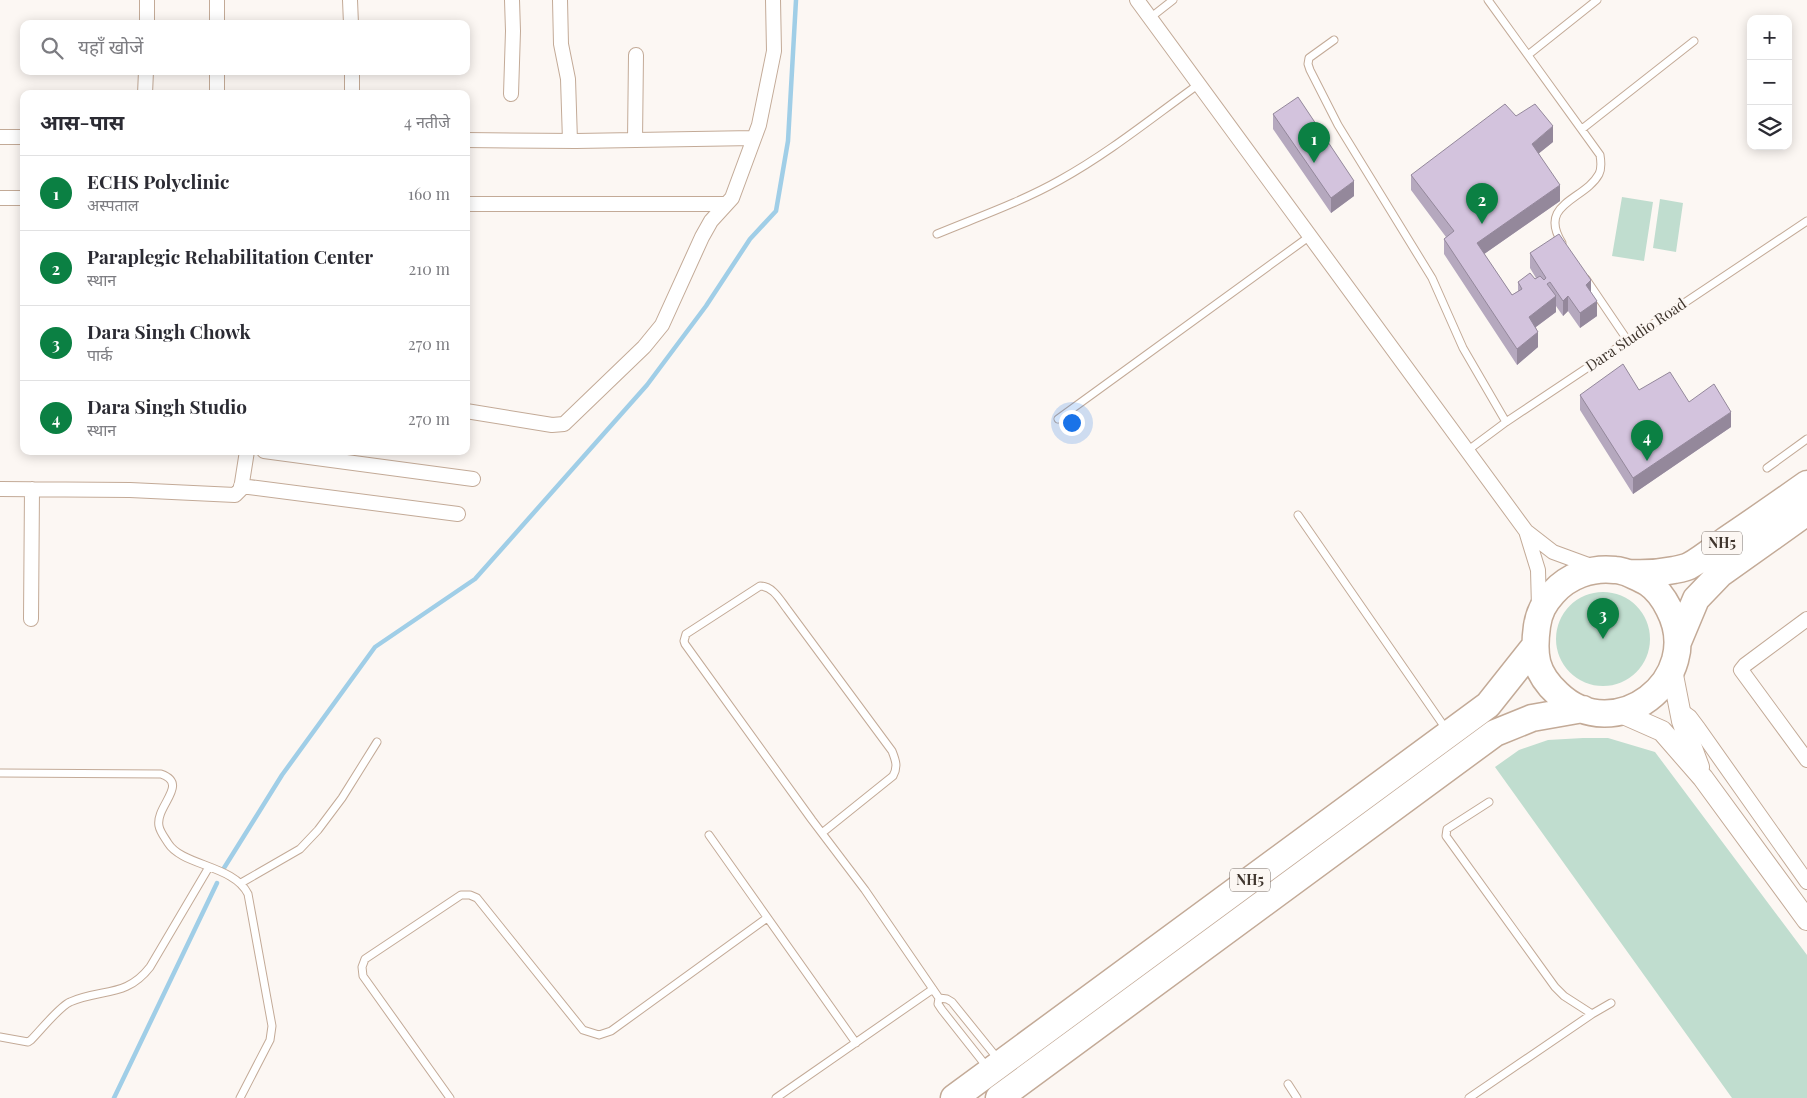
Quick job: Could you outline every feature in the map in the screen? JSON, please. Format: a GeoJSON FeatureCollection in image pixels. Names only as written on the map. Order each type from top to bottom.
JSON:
{"type":"FeatureCollection","features":[{"type":"Feature","properties":{"kind":"highway","name":"NH5"},"geometry":{"type":"LineString","coordinates":[[1628,573],[1648,583],[1664,599],[1675,619],[1678,642],[1677,656],[1672,670],[1660,690],[1641,704],[1619,712],[1601,713],[1583,710],[1564,700],[1549,686],[1539,667],[1534,647],[1539,615],[1546,601],[1557,588],[1585,572],[1614,570],[1628,573],[1659,573],[1687,567],[1807,484]]}},
{"type":"Feature","properties":{"kind":"highway","name":"NH5"},"geometry":{"type":"LineString","coordinates":[[1678,642],[1696,599],[1720,574],[1807,512]]}},
{"type":"Feature","properties":{"kind":"highway","name":"NH5"},"geometry":{"type":"LineString","coordinates":[[954,1098],[1488,705],[1534,647]]}},
{"type":"Feature","properties":{"kind":"highway","name":"NH5"},"geometry":{"type":"LineString","coordinates":[[999,1098],[1495,733],[1532,718],[1583,710]]}},
{"type":"Feature","properties":{"kind":"main road"},"geometry":{"type":"LineString","coordinates":[[1672,670],[1682,721],[1703,778]]}},
{"type":"Feature","properties":{"kind":"main road"},"geometry":{"type":"LineString","coordinates":[[1619,712],[1662,732],[1703,778],[1807,920]]}},
{"type":"Feature","properties":{"kind":"street"},"geometry":{"type":"LineString","coordinates":[[146,20],[147,0]]}},
{"type":"Feature","properties":{"kind":"street"},"geometry":{"type":"LineString","coordinates":[[216,0],[217,20]]}},
{"type":"Feature","properties":{"kind":"street"},"geometry":{"type":"LineString","coordinates":[[350,0],[351,20]]}},
{"type":"Feature","properties":{"kind":"street"},"geometry":{"type":"LineString","coordinates":[[511,94],[512,0]]}},
{"type":"Feature","properties":{"kind":"street"},"geometry":{"type":"LineString","coordinates":[[560,0],[561,44],[568,79],[570,141]]}},
{"type":"Feature","properties":{"kind":"street"},"geometry":{"type":"LineString","coordinates":[[470,412],[552,425],[564,424],[623,365],[644,347],[662,325],[702,237],[712,221],[732,198],[759,125],[774,51],[773,0]]}},
{"type":"Feature","properties":{"kind":"street"},"geometry":{"type":"LineString","coordinates":[[1137,0],[1526,531],[1554,552],[1601,570]]}},
{"type":"Feature","properties":{"kind":"street"},"geometry":{"type":"LineString","coordinates":[[635,140],[636,55]]}},
{"type":"Feature","properties":{"kind":"street"},"geometry":{"type":"LineString","coordinates":[[145,90],[146,75]]}},
{"type":"Feature","properties":{"kind":"street"},"geometry":{"type":"LineString","coordinates":[[217,75],[217,90]]}},
{"type":"Feature","properties":{"kind":"street"},"geometry":{"type":"LineString","coordinates":[[352,75],[352,90]]}},
{"type":"Feature","properties":{"kind":"street"},"geometry":{"type":"LineString","coordinates":[[0,137],[20,137]]}},
{"type":"Feature","properties":{"kind":"street"},"geometry":{"type":"LineString","coordinates":[[470,140],[570,141],[754,138]]}},
{"type":"Feature","properties":{"kind":"street"},"geometry":{"type":"LineString","coordinates":[[0,198],[20,198]]}},
{"type":"Feature","properties":{"kind":"street"},"geometry":{"type":"LineString","coordinates":[[470,204],[726,204]]}},
{"type":"Feature","properties":{"kind":"street"},"geometry":{"type":"LineString","coordinates":[[0,489],[130,490],[230,496],[239,492],[246,455]]}},
{"type":"Feature","properties":{"kind":"street"},"geometry":{"type":"LineString","coordinates":[[294,455],[473,479]]}},
{"type":"Feature","properties":{"kind":"street"},"geometry":{"type":"LineString","coordinates":[[241,486],[458,514]]}},
{"type":"Feature","properties":{"kind":"street"},"geometry":{"type":"LineString","coordinates":[[31,619],[32,489]]}},
{"type":"Feature","properties":{"kind":"street"},"geometry":{"type":"LineString","coordinates":[[1526,531],[1538,570],[1539,615]]}},
{"type":"Feature","properties":{"kind":"street"},"geometry":{"type":"LineString","coordinates":[[1807,619],[1745,665],[1742,670],[1807,760]]}},
{"type":"Feature","properties":{"kind":"street"},"geometry":{"type":"LineString","coordinates":[[1680,709],[1690,717],[1807,882]]}},
{"type":"Feature","properties":{"kind":"lane"},"geometry":{"type":"LineString","coordinates":[[1150,18],[1173,0]]}},
{"type":"Feature","properties":{"kind":"lane"},"geometry":{"type":"LineString","coordinates":[[1488,0],[1600,155],[1600,173],[1556,214],[1557,234],[1567,249]]}},
{"type":"Feature","properties":{"kind":"lane"},"geometry":{"type":"LineString","coordinates":[[1528,54],[1597,0]]}},
{"type":"Feature","properties":{"kind":"lane"},"geometry":{"type":"LineString","coordinates":[[1334,40],[1309,58],[1310,70],[1338,125],[1432,278],[1463,348],[1506,422]]}},
{"type":"Feature","properties":{"kind":"lane"},"geometry":{"type":"LineString","coordinates":[[1582,129],[1694,41]]}},
{"type":"Feature","properties":{"kind":"lane"},"geometry":{"type":"LineString","coordinates":[[937,234],[1013,203],[1060,181],[1199,84]]}},
{"type":"Feature","properties":{"kind":"lane","name":"Dara Studio Road"},"geometry":{"type":"LineString","coordinates":[[1467,451],[1506,422],[1807,221]]}},
{"type":"Feature","properties":{"kind":"lane"},"geometry":{"type":"LineString","coordinates":[[1058,419],[1310,236]]}},
{"type":"Feature","properties":{"kind":"lane"},"geometry":{"type":"LineString","coordinates":[[1584,274],[1628,341]]}},
{"type":"Feature","properties":{"kind":"lane"},"geometry":{"type":"LineString","coordinates":[[1767,468],[1807,439]]}},
{"type":"Feature","properties":{"kind":"lane"},"geometry":{"type":"LineString","coordinates":[[1298,515],[1449,734]]}},
{"type":"Feature","properties":{"kind":"lane"},"geometry":{"type":"LineString","coordinates":[[822,833],[893,776],[896,769],[896,760],[892,751],[787,609],[771,589],[760,586],[686,634],[684,641],[822,833],[865,890],[939,998],[938,1004],[942,1010],[995,1067]]}},
{"type":"Feature","properties":{"kind":"lane"},"geometry":{"type":"LineString","coordinates":[[241,883],[300,849],[318,830],[342,798],[377,742]]}},
{"type":"Feature","properties":{"kind":"lane"},"geometry":{"type":"LineString","coordinates":[[0,773],[161,774],[170,777],[173,783],[173,790],[160,812],[159,826],[170,847],[241,883],[248,894],[272,1026],[270,1040],[240,1098]]}},
{"type":"Feature","properties":{"kind":"lane"},"geometry":{"type":"LineString","coordinates":[[1489,802],[1447,829],[1446,836],[1555,987],[1564,996],[1592,1014]]}},
{"type":"Feature","properties":{"kind":"lane"},"geometry":{"type":"LineString","coordinates":[[708,835],[856,1043]]}},
{"type":"Feature","properties":{"kind":"lane"},"geometry":{"type":"LineString","coordinates":[[0,1037],[28,1042],[69,1002],[129,986],[141,978],[150,967],[208,867]]}},
{"type":"Feature","properties":{"kind":"lane"},"geometry":{"type":"LineString","coordinates":[[450,1098],[363,976],[362,967],[365,959],[461,895],[470,895],[477,898],[583,1030],[599,1035],[611,1031],[767,918]]}},
{"type":"Feature","properties":{"kind":"lane"},"geometry":{"type":"LineString","coordinates":[[776,1098],[933,989]]}},
{"type":"Feature","properties":{"kind":"lane"},"geometry":{"type":"LineString","coordinates":[[939,998],[952,1002],[995,1067]]}},
{"type":"Feature","properties":{"kind":"lane"},"geometry":{"type":"LineString","coordinates":[[1469,1098],[1592,1014],[1611,1004]]}},
{"type":"Feature","properties":{"kind":"lane"},"geometry":{"type":"LineString","coordinates":[[1288,1084],[1297,1098]]}},
{"type":"Feature","properties":{"kind":"green space"},"geometry":{"type":"Polygon","coordinates":[[[1622,197],[1653,202],[1644,261],[1612,256],[1622,197]]]}},
{"type":"Feature","properties":{"kind":"green space"},"geometry":{"type":"Polygon","coordinates":[[[1660,199],[1683,203],[1676,252],[1653,248],[1660,199]]]}},
{"type":"Feature","properties":{"kind":"green space"},"geometry":{"type":"Polygon","coordinates":[[[1603,592],[1621,595],[1636,606],[1647,621],[1650,639],[1647,657],[1636,672],[1621,683],[1603,686],[1585,683],[1570,672],[1559,657],[1556,639],[1559,621],[1570,606],[1585,595],[1603,592]]]}},
{"type":"Feature","properties":{"kind":"green space"},"geometry":{"type":"Polygon","coordinates":[[[1608,738],[1655,752],[1807,955],[1807,1098],[1732,1098],[1495,767],[1519,750],[1548,740],[1608,738]]]}},
{"type":"Feature","properties":{"kind":"building"},"geometry":{"type":"Polygon","coordinates":[[[1298,97],[1354,181],[1331,198],[1273,114],[1298,97]]]}},
{"type":"Feature","properties":{"kind":"building"},"geometry":{"type":"Polygon","coordinates":[[[1505,104],[1516,116],[1535,104],[1553,126],[1532,144],[1560,185],[1477,243],[1512,295],[1522,289],[1518,282],[1530,273],[1535,279],[1540,276],[1544,280],[1546,278],[1530,253],[1559,234],[1591,280],[1586,285],[1597,301],[1580,313],[1568,296],[1563,301],[1550,282],[1547,284],[1556,296],[1529,317],[1538,332],[1517,349],[1444,239],[1454,231],[1411,175],[1505,104]]]}},
{"type":"Feature","properties":{"kind":"building"},"geometry":{"type":"Polygon","coordinates":[[[1623,364],[1639,390],[1670,372],[1689,402],[1714,384],[1731,412],[1633,478],[1580,395],[1623,364]]]}},
{"type":"Feature","properties":{"kind":"waterway"},"geometry":{"type":"LineString","coordinates":[[224,868],[282,775],[375,647],[475,579],[647,385],[706,306],[750,239],[776,211],[788,141],[796,0]]}},
{"type":"Feature","properties":{"kind":"waterway"},"geometry":{"type":"LineString","coordinates":[[114,1098],[217,883]]}},
{"type":"Feature","properties":{"kind":"place","name":"ECHS Polyclinic"},"geometry":{"type":"Point","coordinates":[1314,163]}},
{"type":"Feature","properties":{"kind":"place","name":"Paraplegic Rehabilitation Center"},"geometry":{"type":"Point","coordinates":[1482,224]}},
{"type":"Feature","properties":{"kind":"place","name":"Dara Singh Studio"},"geometry":{"type":"Point","coordinates":[1647,461]}},
{"type":"Feature","properties":{"kind":"place","name":"Dara Singh Chowk"},"geometry":{"type":"Point","coordinates":[1603,639]}}]}
